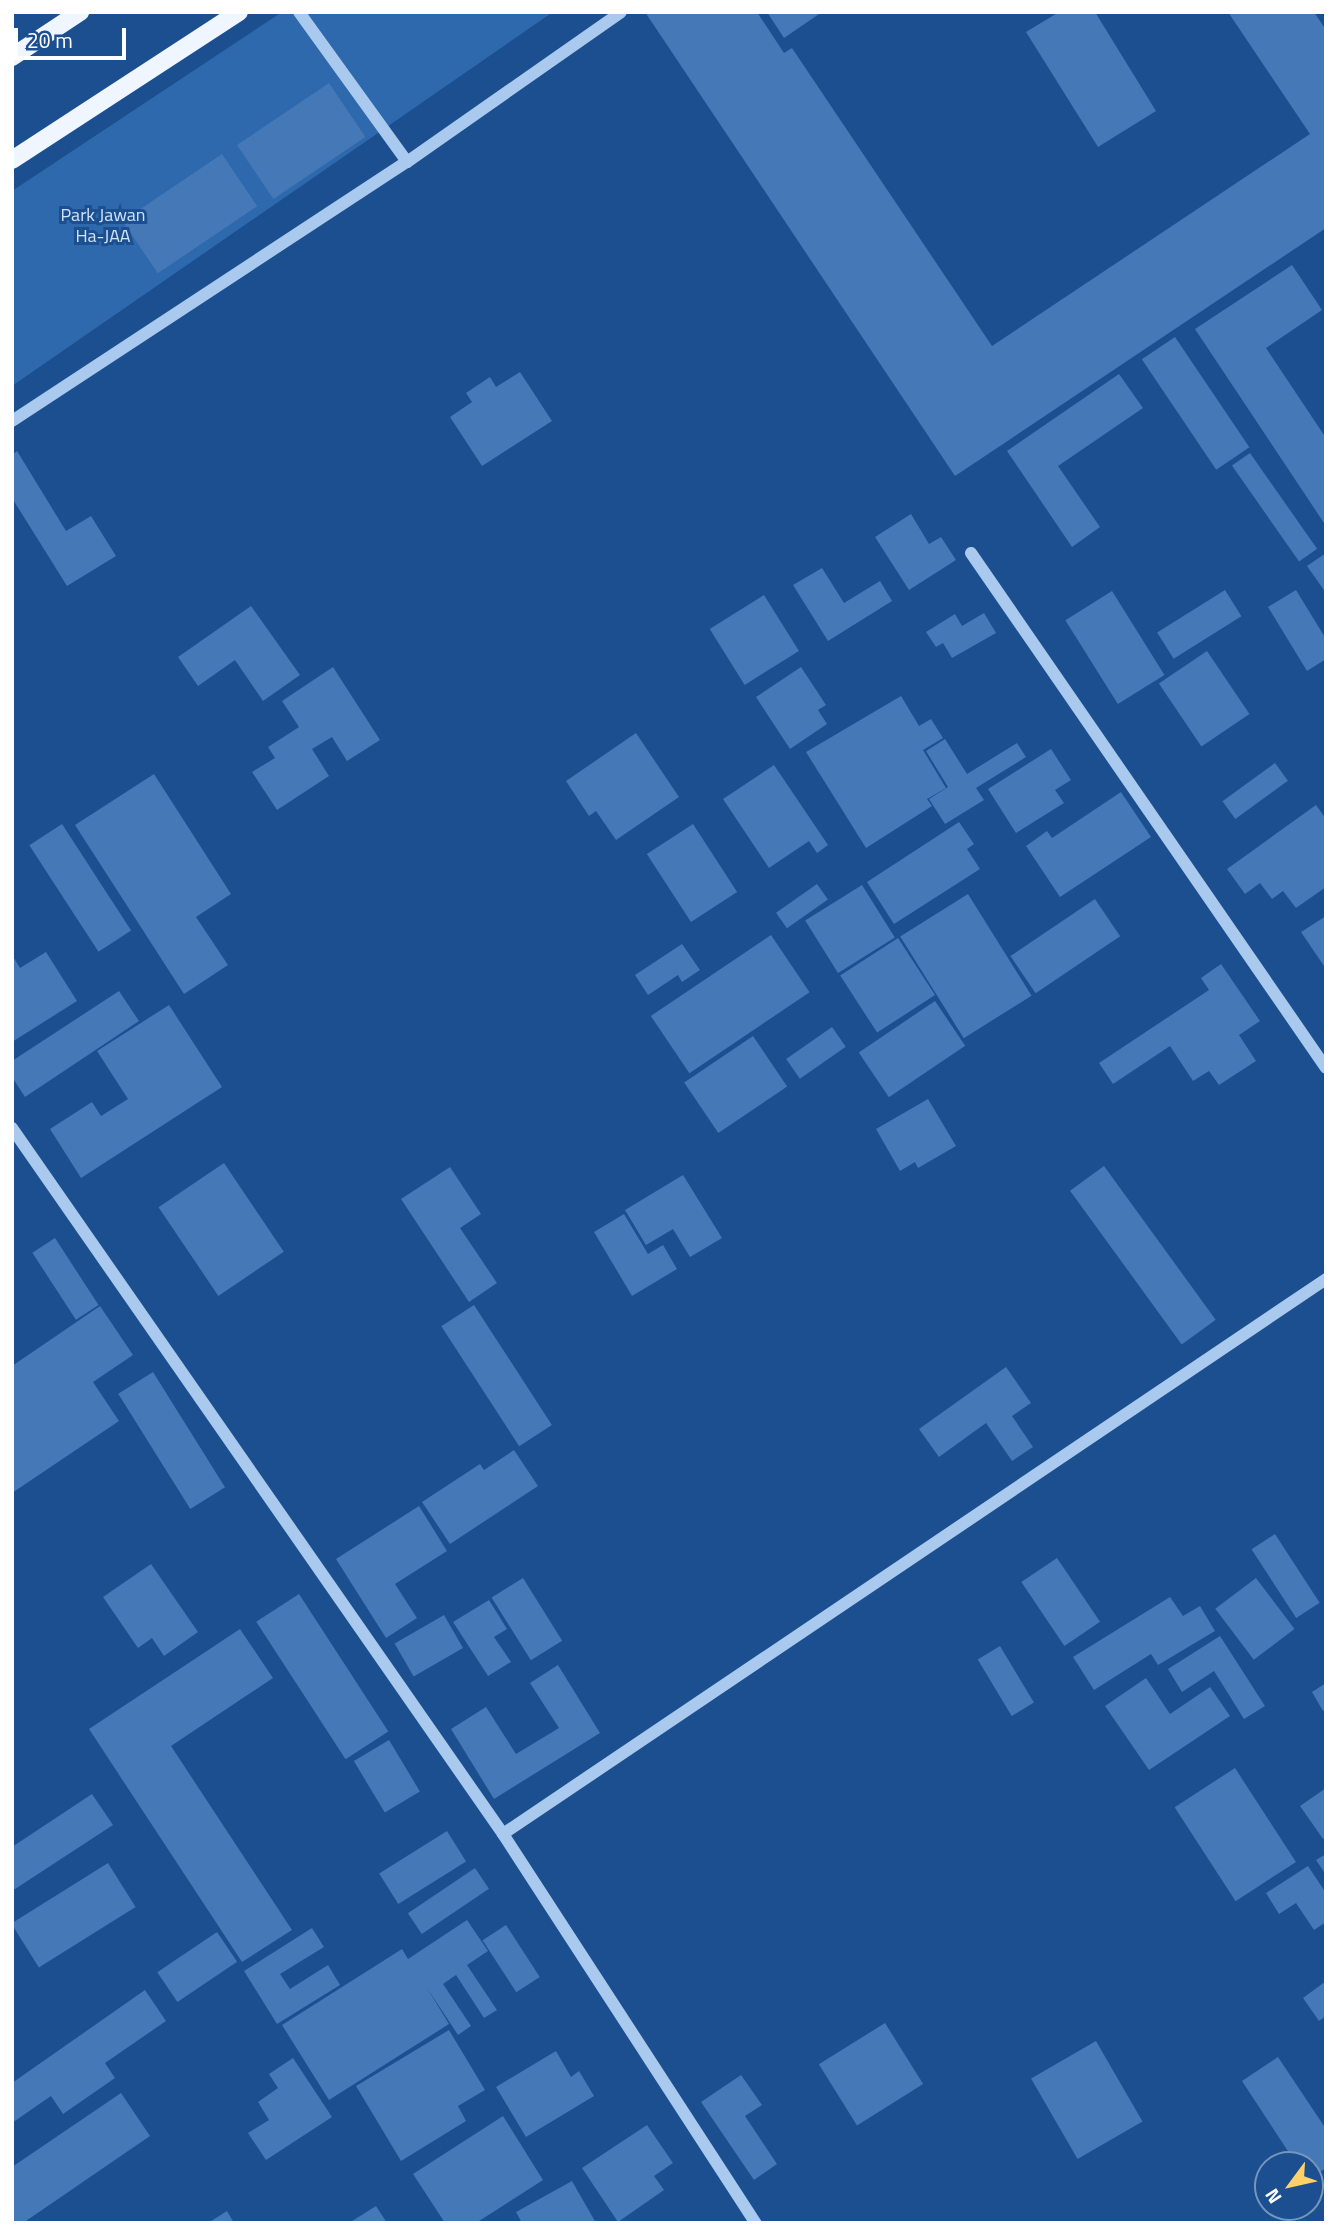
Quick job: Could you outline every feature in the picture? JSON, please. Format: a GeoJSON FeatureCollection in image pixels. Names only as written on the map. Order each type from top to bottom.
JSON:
{"type":"FeatureCollection","features":[{"type":"Feature","properties":{"kind":"main road"},"geometry":{"type":"LineString","coordinates":[[12,57],[80,12]]}},
{"type":"Feature","properties":{"kind":"main road"},"geometry":{"type":"LineString","coordinates":[[12,160],[239,12]]}},
{"type":"Feature","properties":{"kind":"street"},"geometry":{"type":"LineString","coordinates":[[299,12],[407,162]]}},
{"type":"Feature","properties":{"kind":"street"},"geometry":{"type":"LineString","coordinates":[[12,421],[407,162],[621,12]]}},
{"type":"Feature","properties":{"kind":"street"},"geometry":{"type":"LineString","coordinates":[[971,553],[1326,1069]]}},
{"type":"Feature","properties":{"kind":"street"},"geometry":{"type":"LineString","coordinates":[[12,1128],[503,1834],[756,2223]]}},
{"type":"Feature","properties":{"kind":"street"},"geometry":{"type":"LineString","coordinates":[[503,1834],[1326,1279]]}},
{"type":"Feature","properties":{"kind":"green space","name":"Park Jawan Ha-JAA"},"geometry":{"type":"Polygon","coordinates":[[[282,12],[553,12],[12,386],[12,191],[282,12]]]}},
{"type":"Feature","properties":{"kind":"building"},"geometry":{"type":"Polygon","coordinates":[[[645,12],[757,12],[784,53],[792,48],[992,346],[1310,134],[1228,12],[1314,12],[1326,30],[1326,228],[955,476],[645,12]]]}},
{"type":"Feature","properties":{"kind":"building"},"geometry":{"type":"Polygon","coordinates":[[[767,12],[822,12],[784,38],[767,12]]]}},
{"type":"Feature","properties":{"kind":"building"},"geometry":{"type":"Polygon","coordinates":[[[1059,12],[1095,12],[1156,111],[1098,147],[1026,32],[1059,12]]]}},
{"type":"Feature","properties":{"kind":"building"},"geometry":{"type":"Polygon","coordinates":[[[329,83],[365,137],[273,199],[237,145],[329,83]]]}},
{"type":"Feature","properties":{"kind":"building"},"geometry":{"type":"Polygon","coordinates":[[[222,154],[257,206],[158,273],[123,221],[222,154]]]}},
{"type":"Feature","properties":{"kind":"building"},"geometry":{"type":"Polygon","coordinates":[[[1292,265],[1322,310],[1266,348],[1326,438],[1326,526],[1195,329],[1292,265]]]}},
{"type":"Feature","properties":{"kind":"building"},"geometry":{"type":"Polygon","coordinates":[[[1175,337],[1249,447],[1216,470],[1142,359],[1175,337]]]}},
{"type":"Feature","properties":{"kind":"building"},"geometry":{"type":"Polygon","coordinates":[[[520,372],[552,421],[482,466],[450,417],[472,402],[466,393],[490,377],[496,387],[520,372]]]}},
{"type":"Feature","properties":{"kind":"building"},"geometry":{"type":"Polygon","coordinates":[[[1119,374],[1143,408],[1058,466],[1100,527],[1072,547],[1007,451],[1119,374]]]}},
{"type":"Feature","properties":{"kind":"building"},"geometry":{"type":"Polygon","coordinates":[[[17,451],[66,531],[91,516],[116,556],[67,586],[12,498],[12,455],[17,451]]]}},
{"type":"Feature","properties":{"kind":"building"},"geometry":{"type":"Polygon","coordinates":[[[1250,453],[1317,549],[1299,561],[1232,466],[1250,453]]]}},
{"type":"Feature","properties":{"kind":"building"},"geometry":{"type":"Polygon","coordinates":[[[911,514],[929,544],[941,537],[956,560],[909,590],[875,537],[911,514]]]}},
{"type":"Feature","properties":{"kind":"building"},"geometry":{"type":"Polygon","coordinates":[[[1326,553],[1326,593],[1307,566],[1326,553]]]}},
{"type":"Feature","properties":{"kind":"building"},"geometry":{"type":"Polygon","coordinates":[[[822,568],[844,603],[880,581],[892,601],[828,641],[793,585],[822,568]]]}},
{"type":"Feature","properties":{"kind":"building"},"geometry":{"type":"Polygon","coordinates":[[[1225,590],[1241,616],[1174,659],[1157,632],[1225,590]]]}},
{"type":"Feature","properties":{"kind":"building"},"geometry":{"type":"Polygon","coordinates":[[[1296,590],[1326,639],[1326,659],[1307,671],[1268,607],[1296,590]]]}},
{"type":"Feature","properties":{"kind":"building"},"geometry":{"type":"Polygon","coordinates":[[[1112,591],[1164,675],[1118,704],[1065,620],[1112,591]]]}},
{"type":"Feature","properties":{"kind":"building"},"geometry":{"type":"Polygon","coordinates":[[[764,595],[799,651],[745,685],[710,629],[764,595]]]}},
{"type":"Feature","properties":{"kind":"building"},"geometry":{"type":"Polygon","coordinates":[[[251,606],[300,675],[263,701],[235,660],[198,686],[178,657],[251,606]]]}},
{"type":"Feature","properties":{"kind":"building"},"geometry":{"type":"Polygon","coordinates":[[[984,613],[996,633],[952,658],[943,643],[936,647],[926,632],[955,614],[962,626],[984,613]]]}},
{"type":"Feature","properties":{"kind":"building"},"geometry":{"type":"Polygon","coordinates":[[[1207,651],[1249,714],[1201,746],[1159,683],[1207,651]]]}},
{"type":"Feature","properties":{"kind":"building"},"geometry":{"type":"Polygon","coordinates":[[[333,667],[380,740],[347,761],[332,737],[312,749],[329,776],[277,810],[252,772],[275,758],[268,747],[299,727],[282,701],[333,667]]]}},
{"type":"Feature","properties":{"kind":"building"},"geometry":{"type":"Polygon","coordinates":[[[801,667],[826,705],[818,710],[827,724],[790,749],[756,697],[801,667]]]}},
{"type":"Feature","properties":{"kind":"building"},"geometry":{"type":"Polygon","coordinates":[[[901,696],[919,726],[931,719],[943,738],[923,750],[946,788],[927,799],[932,806],[866,848],[806,752],[901,696]]]}},
{"type":"Feature","properties":{"kind":"building"},"geometry":{"type":"Polygon","coordinates":[[[636,733],[679,797],[616,840],[596,811],[589,816],[566,781],[636,733]]]}},
{"type":"Feature","properties":{"kind":"building"},"geometry":{"type":"Polygon","coordinates":[[[945,739],[967,774],[1017,743],[1026,757],[976,788],[984,800],[945,824],[929,799],[948,787],[926,751],[945,739]]]}},
{"type":"Feature","properties":{"kind":"building"},"geometry":{"type":"Polygon","coordinates":[[[1051,749],[1071,780],[1055,790],[1064,803],[1016,833],[988,789],[1051,749]]]}},
{"type":"Feature","properties":{"kind":"building"},"geometry":{"type":"Polygon","coordinates":[[[1275,763],[1288,781],[1235,819],[1222,801],[1275,763]]]}},
{"type":"Feature","properties":{"kind":"building"},"geometry":{"type":"Polygon","coordinates":[[[774,765],[828,845],[817,853],[809,841],[769,868],[723,799],[774,765]]]}},
{"type":"Feature","properties":{"kind":"building"},"geometry":{"type":"Polygon","coordinates":[[[154,774],[231,894],[196,917],[228,965],[184,994],[75,825],[154,774]]]}},
{"type":"Feature","properties":{"kind":"building"},"geometry":{"type":"Polygon","coordinates":[[[1121,792],[1151,837],[1060,897],[1026,846],[1047,831],[1052,838],[1121,792]]]}},
{"type":"Feature","properties":{"kind":"building"},"geometry":{"type":"Polygon","coordinates":[[[1316,805],[1326,819],[1326,887],[1296,908],[1283,891],[1272,899],[1260,883],[1245,894],[1227,869],[1316,805]]]}},
{"type":"Feature","properties":{"kind":"building"},"geometry":{"type":"Polygon","coordinates":[[[959,822],[974,844],[967,849],[980,869],[894,924],[867,882],[959,822]]]}},
{"type":"Feature","properties":{"kind":"building"},"geometry":{"type":"Polygon","coordinates":[[[62,824],[131,931],[98,952],[29,845],[62,824]]]}},
{"type":"Feature","properties":{"kind":"building"},"geometry":{"type":"Polygon","coordinates":[[[693,824],[737,892],[691,922],[647,854],[693,824]]]}},
{"type":"Feature","properties":{"kind":"building"},"geometry":{"type":"Polygon","coordinates":[[[817,884],[828,900],[787,928],[776,913],[817,884]]]}},
{"type":"Feature","properties":{"kind":"building"},"geometry":{"type":"Polygon","coordinates":[[[862,885],[895,938],[838,973],[805,921],[862,885]]]}},
{"type":"Feature","properties":{"kind":"building"},"geometry":{"type":"Polygon","coordinates":[[[968,894],[1032,996],[964,1038],[900,936],[968,894]]]}},
{"type":"Feature","properties":{"kind":"building"},"geometry":{"type":"Polygon","coordinates":[[[1095,899],[1120,936],[1036,993],[1010,956],[1095,899]]]}},
{"type":"Feature","properties":{"kind":"building"},"geometry":{"type":"Polygon","coordinates":[[[1326,916],[1326,969],[1301,932],[1326,916]]]}},
{"type":"Feature","properties":{"kind":"building"},"geometry":{"type":"Polygon","coordinates":[[[771,935],[810,992],[689,1073],[651,1016],[771,935]]]}},
{"type":"Feature","properties":{"kind":"building"},"geometry":{"type":"Polygon","coordinates":[[[898,938],[935,995],[877,1033],[840,976],[898,938]]]}},
{"type":"Feature","properties":{"kind":"building"},"geometry":{"type":"Polygon","coordinates":[[[682,944],[700,970],[682,982],[678,975],[648,995],[635,975],[682,944]]]}},
{"type":"Feature","properties":{"kind":"building"},"geometry":{"type":"Polygon","coordinates":[[[46,952],[77,1001],[12,1042],[12,955],[20,968],[46,952]]]}},
{"type":"Feature","properties":{"kind":"building"},"geometry":{"type":"Polygon","coordinates":[[[1221,964],[1260,1021],[1239,1035],[1256,1061],[1219,1085],[1209,1071],[1193,1081],[1170,1046],[1113,1084],[1099,1063],[1209,990],[1201,978],[1221,964]]]}},
{"type":"Feature","properties":{"kind":"building"},"geometry":{"type":"Polygon","coordinates":[[[119,991],[139,1021],[25,1097],[12,1077],[12,1061],[119,991]]]}},
{"type":"Feature","properties":{"kind":"building"},"geometry":{"type":"Polygon","coordinates":[[[935,1001],[965,1046],[889,1097],[859,1052],[935,1001]]]}},
{"type":"Feature","properties":{"kind":"building"},"geometry":{"type":"Polygon","coordinates":[[[169,1005],[222,1087],[81,1178],[50,1129],[92,1102],[101,1116],[128,1099],[97,1051],[169,1005]]]}},
{"type":"Feature","properties":{"kind":"building"},"geometry":{"type":"Polygon","coordinates":[[[832,1027],[846,1047],[800,1079],[786,1059],[832,1027]]]}},
{"type":"Feature","properties":{"kind":"building"},"geometry":{"type":"Polygon","coordinates":[[[753,1036],[787,1087],[718,1133],[684,1082],[753,1036]]]}},
{"type":"Feature","properties":{"kind":"building"},"geometry":{"type":"Polygon","coordinates":[[[928,1099],[956,1146],[918,1168],[915,1162],[900,1171],[876,1129],[928,1099]]]}},
{"type":"Feature","properties":{"kind":"building"},"geometry":{"type":"Polygon","coordinates":[[[224,1163],[284,1252],[218,1296],[159,1207],[224,1163]]]}},
{"type":"Feature","properties":{"kind":"building"},"geometry":{"type":"Polygon","coordinates":[[[1104,1166],[1216,1320],[1182,1344],[1070,1191],[1104,1166]]]}},
{"type":"Feature","properties":{"kind":"building"},"geometry":{"type":"Polygon","coordinates":[[[450,1167],[481,1214],[460,1228],[497,1283],[469,1302],[401,1199],[450,1167]]]}},
{"type":"Feature","properties":{"kind":"building"},"geometry":{"type":"Polygon","coordinates":[[[683,1175],[722,1238],[690,1257],[673,1229],[646,1245],[625,1210],[683,1175]]]}},
{"type":"Feature","properties":{"kind":"building"},"geometry":{"type":"Polygon","coordinates":[[[624,1214],[648,1254],[663,1245],[677,1269],[632,1296],[594,1232],[624,1214]]]}},
{"type":"Feature","properties":{"kind":"building"},"geometry":{"type":"Polygon","coordinates":[[[55,1238],[99,1305],[76,1320],[32,1253],[55,1238]]]}},
{"type":"Feature","properties":{"kind":"building"},"geometry":{"type":"Polygon","coordinates":[[[474,1305],[552,1425],[519,1446],[441,1326],[474,1305]]]}},
{"type":"Feature","properties":{"kind":"building"},"geometry":{"type":"Polygon","coordinates":[[[100,1306],[133,1355],[93,1382],[119,1421],[12,1493],[12,1366],[100,1306]]]}},
{"type":"Feature","properties":{"kind":"building"},"geometry":{"type":"Polygon","coordinates":[[[1006,1367],[1031,1403],[1012,1416],[1033,1447],[1012,1461],[986,1423],[939,1457],[919,1429],[1006,1367]]]}},
{"type":"Feature","properties":{"kind":"building"},"geometry":{"type":"Polygon","coordinates":[[[153,1372],[225,1487],[190,1509],[118,1394],[153,1372]]]}},
{"type":"Feature","properties":{"kind":"building"},"geometry":{"type":"Polygon","coordinates":[[[514,1450],[538,1486],[450,1544],[422,1502],[480,1464],[484,1470],[514,1450]]]}},
{"type":"Feature","properties":{"kind":"building"},"geometry":{"type":"Polygon","coordinates":[[[419,1506],[447,1551],[395,1584],[417,1618],[386,1638],[336,1559],[419,1506]]]}},
{"type":"Feature","properties":{"kind":"building"},"geometry":{"type":"Polygon","coordinates":[[[1275,1534],[1320,1603],[1296,1618],[1252,1549],[1275,1534]]]}},
{"type":"Feature","properties":{"kind":"building"},"geometry":{"type":"Polygon","coordinates":[[[1057,1558],[1100,1622],[1064,1646],[1021,1582],[1057,1558]]]}},
{"type":"Feature","properties":{"kind":"building"},"geometry":{"type":"Polygon","coordinates":[[[151,1564],[198,1632],[164,1656],[152,1638],[138,1648],[103,1597],[151,1564]]]}},
{"type":"Feature","properties":{"kind":"building"},"geometry":{"type":"Polygon","coordinates":[[[523,1578],[562,1641],[531,1660],[492,1598],[523,1578]]]}},
{"type":"Feature","properties":{"kind":"building"},"geometry":{"type":"Polygon","coordinates":[[[1256,1578],[1295,1629],[1254,1660],[1215,1609],[1256,1578]]]}},
{"type":"Feature","properties":{"kind":"building"},"geometry":{"type":"Polygon","coordinates":[[[299,1594],[388,1732],[346,1759],[256,1622],[299,1594]]]}},
{"type":"Feature","properties":{"kind":"building"},"geometry":{"type":"Polygon","coordinates":[[[1170,1597],[1183,1616],[1200,1606],[1215,1631],[1158,1665],[1151,1654],[1094,1690],[1073,1657],[1170,1597]]]}},
{"type":"Feature","properties":{"kind":"building"},"geometry":{"type":"Polygon","coordinates":[[[489,1600],[507,1629],[494,1637],[511,1662],[488,1676],[453,1622],[489,1600]]]}},
{"type":"Feature","properties":{"kind":"building"},"geometry":{"type":"Polygon","coordinates":[[[444,1615],[463,1648],[414,1676],[395,1644],[444,1615]]]}},
{"type":"Feature","properties":{"kind":"building"},"geometry":{"type":"Polygon","coordinates":[[[240,1629],[273,1678],[171,1746],[292,1930],[242,1962],[89,1729],[240,1629]]]}},
{"type":"Feature","properties":{"kind":"building"},"geometry":{"type":"Polygon","coordinates":[[[1220,1636],[1265,1706],[1244,1719],[1214,1671],[1182,1692],[1168,1669],[1220,1636]]]}},
{"type":"Feature","properties":{"kind":"building"},"geometry":{"type":"Polygon","coordinates":[[[1000,1646],[1034,1703],[1012,1716],[978,1659],[1000,1646]]]}},
{"type":"Feature","properties":{"kind":"building"},"geometry":{"type":"Polygon","coordinates":[[[558,1665],[600,1733],[494,1799],[451,1729],[486,1707],[516,1754],[559,1728],[530,1683],[558,1665]]]}},
{"type":"Feature","properties":{"kind":"building"},"geometry":{"type":"Polygon","coordinates":[[[1146,1678],[1170,1714],[1210,1687],[1230,1716],[1149,1770],[1105,1706],[1146,1678]]]}},
{"type":"Feature","properties":{"kind":"building"},"geometry":{"type":"Polygon","coordinates":[[[1326,1683],[1326,1709],[1323,1711],[1312,1692],[1326,1683]]]}},
{"type":"Feature","properties":{"kind":"building"},"geometry":{"type":"Polygon","coordinates":[[[389,1740],[420,1791],[385,1813],[354,1761],[389,1740]]]}},
{"type":"Feature","properties":{"kind":"building"},"geometry":{"type":"Polygon","coordinates":[[[1235,1768],[1296,1862],[1236,1901],[1175,1807],[1235,1768]]]}},
{"type":"Feature","properties":{"kind":"building"},"geometry":{"type":"Polygon","coordinates":[[[1326,1788],[1326,1837],[1323,1839],[1300,1806],[1326,1788]]]}},
{"type":"Feature","properties":{"kind":"building"},"geometry":{"type":"Polygon","coordinates":[[[92,1794],[113,1825],[12,1891],[12,1847],[92,1794]]]}},
{"type":"Feature","properties":{"kind":"building"},"geometry":{"type":"Polygon","coordinates":[[[447,1831],[466,1862],[398,1904],[379,1873],[447,1831]]]}},
{"type":"Feature","properties":{"kind":"building"},"geometry":{"type":"Polygon","coordinates":[[[1326,1854],[1326,1875],[1316,1860],[1326,1854]]]}},
{"type":"Feature","properties":{"kind":"building"},"geometry":{"type":"Polygon","coordinates":[[[108,1863],[136,1907],[39,1968],[12,1923],[108,1863]]]}},
{"type":"Feature","properties":{"kind":"building"},"geometry":{"type":"Polygon","coordinates":[[[1308,1866],[1326,1893],[1326,1922],[1314,1930],[1296,1903],[1279,1914],[1266,1893],[1308,1866]]]}},
{"type":"Feature","properties":{"kind":"building"},"geometry":{"type":"Polygon","coordinates":[[[475,1868],[489,1889],[422,1934],[408,1913],[475,1868]]]}},
{"type":"Feature","properties":{"kind":"building"},"geometry":{"type":"Polygon","coordinates":[[[467,1920],[488,1951],[467,1965],[497,2010],[484,2018],[456,1975],[443,1984],[471,2026],[458,2035],[427,1988],[449,2024],[329,2100],[282,2025],[402,1949],[408,1959],[467,1920]]]}},
{"type":"Feature","properties":{"kind":"building"},"geometry":{"type":"Polygon","coordinates":[[[506,1925],[540,1977],[516,1992],[483,1940],[506,1925]]]}},
{"type":"Feature","properties":{"kind":"building"},"geometry":{"type":"Polygon","coordinates":[[[312,1928],[324,1947],[280,1974],[290,1989],[328,1965],[340,1985],[277,2024],[244,1971],[312,1928]]]}},
{"type":"Feature","properties":{"kind":"building"},"geometry":{"type":"Polygon","coordinates":[[[217,1932],[237,1962],[177,2002],[157,1972],[217,1932]]]}},
{"type":"Feature","properties":{"kind":"building"},"geometry":{"type":"Polygon","coordinates":[[[1326,1981],[1326,2016],[1319,2021],[1303,1998],[1326,1981]]]}},
{"type":"Feature","properties":{"kind":"building"},"geometry":{"type":"Polygon","coordinates":[[[145,1990],[166,2021],[105,2063],[115,2078],[63,2114],[51,2096],[12,2123],[12,2083],[145,1990]]]}},
{"type":"Feature","properties":{"kind":"building"},"geometry":{"type":"Polygon","coordinates":[[[885,2023],[923,2084],[857,2125],[819,2064],[885,2023]]]}},
{"type":"Feature","properties":{"kind":"building"},"geometry":{"type":"Polygon","coordinates":[[[449,2030],[485,2090],[458,2106],[466,2121],[401,2161],[356,2086],[449,2030]]]}},
{"type":"Feature","properties":{"kind":"building"},"geometry":{"type":"Polygon","coordinates":[[[1096,2041],[1142,2122],[1078,2159],[1031,2078],[1096,2041]]]}},
{"type":"Feature","properties":{"kind":"building"},"geometry":{"type":"Polygon","coordinates":[[[556,2051],[571,2077],[579,2071],[594,2096],[526,2137],[496,2087],[556,2051]]]}},
{"type":"Feature","properties":{"kind":"building"},"geometry":{"type":"Polygon","coordinates":[[[1278,2057],[1326,2129],[1326,2168],[1324,2169],[1324,2151],[1288,2151],[1242,2081],[1278,2057]]]}},
{"type":"Feature","properties":{"kind":"building"},"geometry":{"type":"Polygon","coordinates":[[[293,2058],[332,2117],[266,2160],[248,2133],[269,2120],[258,2102],[278,2088],[269,2074],[293,2058]]]}},
{"type":"Feature","properties":{"kind":"building"},"geometry":{"type":"Polygon","coordinates":[[[741,2075],[762,2105],[745,2116],[777,2164],[754,2180],[701,2102],[741,2075]]]}},
{"type":"Feature","properties":{"kind":"building"},"geometry":{"type":"Polygon","coordinates":[[[121,2093],[150,2136],[23,2223],[12,2223],[12,2167],[121,2093]]]}},
{"type":"Feature","properties":{"kind":"building"},"geometry":{"type":"Polygon","coordinates":[[[503,2116],[543,2180],[476,2223],[445,2223],[413,2174],[503,2116]]]}},
{"type":"Feature","properties":{"kind":"building"},"geometry":{"type":"Polygon","coordinates":[[[647,2125],[673,2163],[654,2176],[664,2190],[618,2222],[582,2168],[647,2125]]]}},
{"type":"Feature","properties":{"kind":"building"},"geometry":{"type":"Polygon","coordinates":[[[572,2181],[596,2223],[522,2223],[516,2212],[572,2181]]]}},
{"type":"Feature","properties":{"kind":"building"},"geometry":{"type":"Polygon","coordinates":[[[376,2206],[387,2223],[349,2223],[376,2206]]]}},
{"type":"Feature","properties":{"kind":"building"},"geometry":{"type":"Polygon","coordinates":[[[227,2211],[234,2223],[208,2223],[227,2211]]]}}]}
